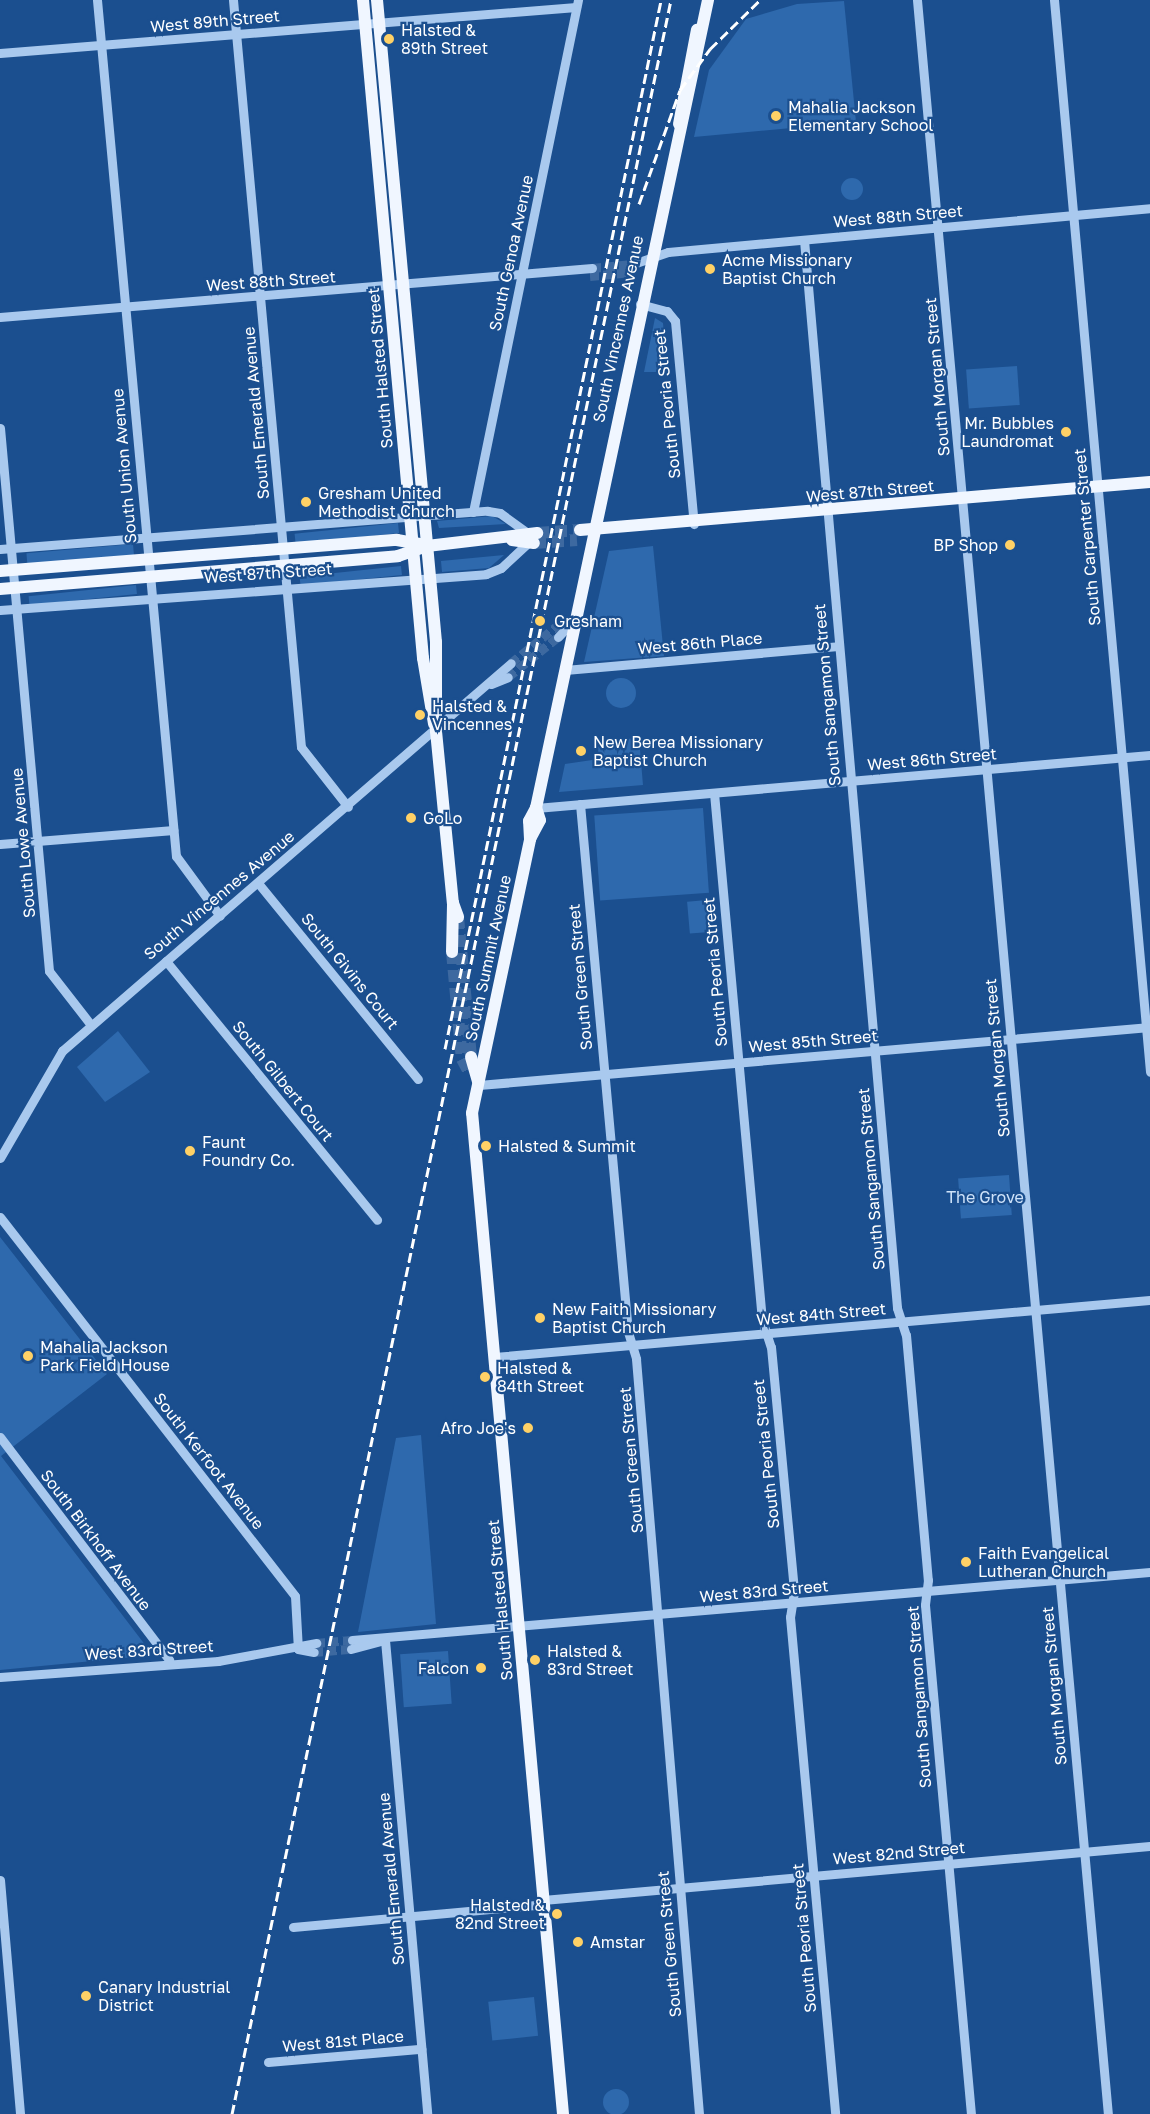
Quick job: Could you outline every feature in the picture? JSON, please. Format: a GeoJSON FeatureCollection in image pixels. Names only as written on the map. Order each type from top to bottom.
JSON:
{"type":"FeatureCollection","features":[{"type":"Feature","properties":{"kind":"main road","name":"South Halsted Street"},"geometry":{"type":"LineString","coordinates":[[363,0],[412,546],[436,731],[453,903],[452,952]]}},
{"type":"Feature","properties":{"kind":"main road","name":"South Halsted Street"},"geometry":{"type":"LineString","coordinates":[[377,0],[430,577],[436,731]]}},
{"type":"Feature","properties":{"kind":"main road","name":"South Vincennes Avenue"},"geometry":{"type":"LineString","coordinates":[[593,533],[649,259],[679,132],[679,108],[708,0]]}},
{"type":"Feature","properties":{"kind":"main road","name":"West 87th Street"},"geometry":{"type":"LineString","coordinates":[[578,535],[1150,482]]}},
{"type":"Feature","properties":{"kind":"main road","name":"South Summit Avenue"},"geometry":{"type":"LineString","coordinates":[[479,1085],[530,838],[529,821],[536,808],[593,533]]}},
{"type":"Feature","properties":{"kind":"main road","name":"West 87th Street"},"geometry":{"type":"LineString","coordinates":[[6,571],[284,549],[427,546],[532,539]]}},
{"type":"Feature","properties":{"kind":"main road","name":"West 87th Street"},"geometry":{"type":"LineString","coordinates":[[0,589],[285,566],[412,546]]}},
{"type":"Feature","properties":{"kind":"main road","name":"South Halsted Street"},"geometry":{"type":"LineString","coordinates":[[453,903],[458,917]]}},
{"type":"Feature","properties":{"kind":"main road","name":"South Halsted Street"},"geometry":{"type":"LineString","coordinates":[[471,1057],[479,1085],[472,1113],[563,2114]]}},
{"type":"Feature","properties":{"kind":"main road"},"geometry":{"type":"LineString","coordinates":[[469,1072],[479,1085]]}},
{"type":"Feature","properties":{"kind":"street","name":"South Union Avenue"},"geometry":{"type":"LineString","coordinates":[[97,0],[176,856],[220,916]]}},
{"type":"Feature","properties":{"kind":"street","name":"South Emerald Avenue"},"geometry":{"type":"LineString","coordinates":[[233,0],[302,753],[348,807]]}},
{"type":"Feature","properties":{"kind":"street","name":"South Morgan Street"},"geometry":{"type":"LineString","coordinates":[[917,0],[1108,2114]]}},
{"type":"Feature","properties":{"kind":"street","name":"South Carpenter Street"},"geometry":{"type":"LineString","coordinates":[[1054,0],[1121,757],[1148,1028],[1150,1072]]}},
{"type":"Feature","properties":{"kind":"street","name":"West 89th Street"},"geometry":{"type":"LineString","coordinates":[[0,53],[379,23],[577,4]]}},
{"type":"Feature","properties":{"kind":"street","name":"South Genoa Avenue"},"geometry":{"type":"LineString","coordinates":[[474,512],[577,4]]}},
{"type":"Feature","properties":{"kind":"street","name":"West 88th Street"},"geometry":{"type":"LineString","coordinates":[[632,268],[668,252],[1150,208]]}},
{"type":"Feature","properties":{"kind":"street","name":"South Sangamon Street"},"geometry":{"type":"LineString","coordinates":[[804,240],[874,1051],[927,1592],[948,1864],[971,2114]]}},
{"type":"Feature","properties":{"kind":"street","name":"West 88th Street"},"geometry":{"type":"LineString","coordinates":[[0,317],[587,272]]}},
{"type":"Feature","properties":{"kind":"street","name":"South Peoria Street"},"geometry":{"type":"LineString","coordinates":[[640,304],[667,310],[675,321],[694,524]]}},
{"type":"Feature","properties":{"kind":"street","name":"South Lowe Avenue"},"geometry":{"type":"LineString","coordinates":[[0,428],[11,548],[6,571],[15,588],[49,971],[91,1025]]}},
{"type":"Feature","properties":{"kind":"street"},"geometry":{"type":"LineString","coordinates":[[0,549],[474,512],[500,513],[532,539]]}},
{"type":"Feature","properties":{"kind":"street","name":"West 87th Street"},"geometry":{"type":"LineString","coordinates":[[0,610],[494,572],[532,539]]}},
{"type":"Feature","properties":{"kind":"street"},"geometry":{"type":"LineString","coordinates":[[562,622],[575,619]]}},
{"type":"Feature","properties":{"kind":"street"},"geometry":{"type":"LineString","coordinates":[[558,637],[575,619]]}},
{"type":"Feature","properties":{"kind":"street","name":"West 86th Place"},"geometry":{"type":"LineString","coordinates":[[565,670],[838,646]]}},
{"type":"Feature","properties":{"kind":"street","name":"South Vincennes Avenue"},"geometry":{"type":"LineString","coordinates":[[0,1158],[3,1147],[52,1063],[91,1025],[491,684],[511,663]]}},
{"type":"Feature","properties":{"kind":"street","name":"South Vincennes Avenue"},"geometry":{"type":"LineString","coordinates":[[491,684],[508,677]]}},
{"type":"Feature","properties":{"kind":"street","name":"West 86th Street"},"geometry":{"type":"LineString","coordinates":[[536,808],[1150,755]]}},
{"type":"Feature","properties":{"kind":"street","name":"South Peoria Street"},"geometry":{"type":"LineString","coordinates":[[714,793],[792,1604],[813,1876],[835,2114]]}},
{"type":"Feature","properties":{"kind":"street","name":"South Green Street"},"geometry":{"type":"LineString","coordinates":[[580,804],[604,1074],[633,1345],[699,2114]]}},
{"type":"Feature","properties":{"kind":"street"},"geometry":{"type":"LineString","coordinates":[[0,844],[173,830]]}},
{"type":"Feature","properties":{"kind":"street","name":"South Givins Court"},"geometry":{"type":"LineString","coordinates":[[258,883],[418,1079]]}},
{"type":"Feature","properties":{"kind":"street","name":"South Gilbert Court"},"geometry":{"type":"LineString","coordinates":[[166,961],[377,1220]]}},
{"type":"Feature","properties":{"kind":"street","name":"West 85th Street"},"geometry":{"type":"LineString","coordinates":[[479,1085],[1148,1028]]}},
{"type":"Feature","properties":{"kind":"street","name":"South Kerfoot Avenue"},"geometry":{"type":"LineString","coordinates":[[0,1217],[295,1596],[298,1648]]}},
{"type":"Feature","properties":{"kind":"street","name":"West 84th Street"},"geometry":{"type":"LineString","coordinates":[[494,1358],[1150,1300]]}},
{"type":"Feature","properties":{"kind":"street","name":"South Birkhoff Avenue"},"geometry":{"type":"LineString","coordinates":[[0,1437],[168,1660]]}},
{"type":"Feature","properties":{"kind":"street","name":"West 83rd Street"},"geometry":{"type":"LineString","coordinates":[[351,1644],[1150,1572]]}},
{"type":"Feature","properties":{"kind":"street","name":"South Emerald Avenue"},"geometry":{"type":"LineString","coordinates":[[383,1641],[427,2114]]}},
{"type":"Feature","properties":{"kind":"street","name":"West 83rd Street"},"geometry":{"type":"LineString","coordinates":[[0,1677],[168,1660],[218,1661],[315,1647]]}},
{"type":"Feature","properties":{"kind":"street","name":"West 82nd Street"},"geometry":{"type":"LineString","coordinates":[[293,1928],[679,1888],[1150,1846]]}},
{"type":"Feature","properties":{"kind":"street"},"geometry":{"type":"LineString","coordinates":[[0,1880],[20,2114]]}},
{"type":"Feature","properties":{"kind":"street","name":"West 81st Place"},"geometry":{"type":"LineString","coordinates":[[268,2062],[421,2049]]}},
{"type":"Feature","properties":{"kind":"green space"},"geometry":{"type":"Polygon","coordinates":[[[844,1],[856,122],[694,137],[709,70],[746,19],[797,4],[844,1]]]}},
{"type":"Feature","properties":{"kind":"green space"},"geometry":{"type":"Polygon","coordinates":[[[852,178],[860,181],[863,189],[860,197],[852,200],[844,197],[841,189],[844,181],[852,178]]]}},
{"type":"Feature","properties":{"kind":"green space"},"geometry":{"type":"Polygon","coordinates":[[[655,318],[663,323],[667,372],[644,372],[655,318]]]}},
{"type":"Feature","properties":{"kind":"green space"},"geometry":{"type":"Polygon","coordinates":[[[1017,366],[1020,405],[969,408],[966,370],[1017,366]]]}},
{"type":"Feature","properties":{"kind":"green space"},"geometry":{"type":"Polygon","coordinates":[[[492,516],[506,524],[439,528],[437,521],[492,516]]]}},
{"type":"Feature","properties":{"kind":"green space"},"geometry":{"type":"Polygon","coordinates":[[[398,523],[399,533],[296,544],[295,534],[398,523]]]}},
{"type":"Feature","properties":{"kind":"green space"},"geometry":{"type":"Polygon","coordinates":[[[133,544],[134,555],[27,564],[26,553],[133,544]]]}},
{"type":"Feature","properties":{"kind":"green space"},"geometry":{"type":"Polygon","coordinates":[[[653,546],[664,656],[584,662],[609,551],[653,546]]]}},
{"type":"Feature","properties":{"kind":"green space"},"geometry":{"type":"Polygon","coordinates":[[[504,555],[489,568],[442,572],[441,561],[504,555]]]}},
{"type":"Feature","properties":{"kind":"green space"},"geometry":{"type":"Polygon","coordinates":[[[401,566],[402,575],[300,586],[300,577],[401,566]]]}},
{"type":"Feature","properties":{"kind":"green space"},"geometry":{"type":"Polygon","coordinates":[[[136,585],[137,594],[30,605],[29,596],[136,585]]]}},
{"type":"Feature","properties":{"kind":"green space"},"geometry":{"type":"Polygon","coordinates":[[[621,678],[627,679],[635,687],[635,699],[627,707],[621,708],[615,707],[607,699],[606,693],[607,687],[615,679],[621,678]]]}},
{"type":"Feature","properties":{"kind":"green space"},"geometry":{"type":"Polygon","coordinates":[[[639,738],[643,785],[559,792],[565,764],[599,759],[597,741],[639,738]]]}},
{"type":"Feature","properties":{"kind":"green space"},"geometry":{"type":"Polygon","coordinates":[[[703,808],[709,893],[600,900],[594,816],[703,808]]]}},
{"type":"Feature","properties":{"kind":"green space"},"geometry":{"type":"Polygon","coordinates":[[[707,900],[710,932],[690,934],[687,902],[707,900]]]}},
{"type":"Feature","properties":{"kind":"green space"},"geometry":{"type":"Polygon","coordinates":[[[118,1031],[150,1072],[105,1102],[77,1067],[118,1031]]]}},
{"type":"Feature","properties":{"kind":"green space","name":"The Grove"},"geometry":{"type":"Polygon","coordinates":[[[1009,1175],[1012,1215],[961,1218],[958,1179],[1009,1175]]]}},
{"type":"Feature","properties":{"kind":"green space"},"geometry":{"type":"Polygon","coordinates":[[[0,1237],[107,1374],[1,1456],[149,1650],[144,1656],[0,1670],[0,1237]]]}},
{"type":"Feature","properties":{"kind":"green space"},"geometry":{"type":"Polygon","coordinates":[[[421,1435],[436,1624],[358,1632],[396,1438],[421,1435]]]}},
{"type":"Feature","properties":{"kind":"green space"},"geometry":{"type":"Polygon","coordinates":[[[448,1651],[452,1704],[404,1707],[400,1654],[448,1651]]]}},
{"type":"Feature","properties":{"kind":"green space"},"geometry":{"type":"Polygon","coordinates":[[[534,1997],[538,2036],[492,2041],[488,2002],[534,1997]]]}},
{"type":"Feature","properties":{"kind":"green space"},"geometry":{"type":"Polygon","coordinates":[[[616,2089],[625,2093],[629,2102],[625,2111],[616,2115],[607,2111],[603,2102],[607,2093],[616,2089]]]}},
{"type":"Feature","properties":{"kind":"tunnel"},"geometry":{"type":"LineString","coordinates":[[592,268],[633,264]]}},
{"type":"Feature","properties":{"kind":"tunnel"},"geometry":{"type":"LineString","coordinates":[[590,276],[632,272]]}},
{"type":"Feature","properties":{"kind":"tunnel"},"geometry":{"type":"LineString","coordinates":[[537,533],[580,530]]}},
{"type":"Feature","properties":{"kind":"tunnel"},"geometry":{"type":"LineString","coordinates":[[534,543],[577,540]]}},
{"type":"Feature","properties":{"kind":"tunnel"},"geometry":{"type":"LineString","coordinates":[[511,663],[562,622]]}},
{"type":"Feature","properties":{"kind":"tunnel"},"geometry":{"type":"LineString","coordinates":[[508,677],[558,637]]}},
{"type":"Feature","properties":{"kind":"tunnel"},"geometry":{"type":"LineString","coordinates":[[458,917],[471,1057]]}},
{"type":"Feature","properties":{"kind":"tunnel"},"geometry":{"type":"LineString","coordinates":[[452,952],[462,1059],[469,1072]]}},
{"type":"Feature","properties":{"kind":"tunnel"},"geometry":{"type":"LineString","coordinates":[[316,1643],[352,1640]]}},
{"type":"Feature","properties":{"kind":"tunnel"},"geometry":{"type":"LineString","coordinates":[[314,1652],[351,1649]]}},
{"type":"Feature","properties":{"kind":"railway"},"geometry":{"type":"LineString","coordinates":[[445,1049],[661,0]]}},
{"type":"Feature","properties":{"kind":"railway"},"geometry":{"type":"LineString","coordinates":[[232,2114],[671,0]]}},
{"type":"Feature","properties":{"kind":"railway"},"geometry":{"type":"LineString","coordinates":[[639,204],[680,90],[710,49],[760,0]]}},
{"type":"Feature","properties":{"kind":"place","name":"Halsted & 89th Street"},"geometry":{"type":"Point","coordinates":[389,39]}},
{"type":"Feature","properties":{"kind":"place","name":"Mahalia Jackson Elementary School"},"geometry":{"type":"Point","coordinates":[776,116]}},
{"type":"Feature","properties":{"kind":"place","name":"Acme Missionary Baptist Church"},"geometry":{"type":"Point","coordinates":[710,269]}},
{"type":"Feature","properties":{"kind":"place","name":"Mr. Bubbles Laundromat"},"geometry":{"type":"Point","coordinates":[1066,432]}},
{"type":"Feature","properties":{"kind":"place","name":"Gresham United Methodist Church"},"geometry":{"type":"Point","coordinates":[306,502]}},
{"type":"Feature","properties":{"kind":"place","name":"BP Shop"},"geometry":{"type":"Point","coordinates":[1010,545]}},
{"type":"Feature","properties":{"kind":"place","name":"Gresham"},"geometry":{"type":"Point","coordinates":[540,621]}},
{"type":"Feature","properties":{"kind":"place","name":"Halsted & Vincennes"},"geometry":{"type":"Point","coordinates":[420,715]}},
{"type":"Feature","properties":{"kind":"place","name":"New Berea Missionary Baptist Church"},"geometry":{"type":"Point","coordinates":[581,751]}},
{"type":"Feature","properties":{"kind":"place","name":"GoLo"},"geometry":{"type":"Point","coordinates":[411,818]}},
{"type":"Feature","properties":{"kind":"place","name":"Halsted & Summit"},"geometry":{"type":"Point","coordinates":[486,1146]}},
{"type":"Feature","properties":{"kind":"place","name":"Faunt Foundry Co."},"geometry":{"type":"Point","coordinates":[190,1151]}},
{"type":"Feature","properties":{"kind":"place","name":"New Faith Missionary Baptist Church"},"geometry":{"type":"Point","coordinates":[540,1318]}},
{"type":"Feature","properties":{"kind":"place","name":"Mahalia Jackson Park Field House"},"geometry":{"type":"Point","coordinates":[28,1356]}},
{"type":"Feature","properties":{"kind":"place","name":"Halsted & 84th Street"},"geometry":{"type":"Point","coordinates":[485,1377]}},
{"type":"Feature","properties":{"kind":"place","name":"Afro Joe's"},"geometry":{"type":"Point","coordinates":[528,1428]}},
{"type":"Feature","properties":{"kind":"place","name":"Faith Evangelical Lutheran Church"},"geometry":{"type":"Point","coordinates":[966,1562]}},
{"type":"Feature","properties":{"kind":"place","name":"Halsted & 83rd Street"},"geometry":{"type":"Point","coordinates":[535,1660]}},
{"type":"Feature","properties":{"kind":"place","name":"Falcon"},"geometry":{"type":"Point","coordinates":[481,1668]}},
{"type":"Feature","properties":{"kind":"place","name":"Halsted & 82nd Street"},"geometry":{"type":"Point","coordinates":[557,1914]}},
{"type":"Feature","properties":{"kind":"place","name":"Amstar"},"geometry":{"type":"Point","coordinates":[578,1942]}},
{"type":"Feature","properties":{"kind":"place","name":"Canary Industrial District"},"geometry":{"type":"Point","coordinates":[86,1996]}}]}
